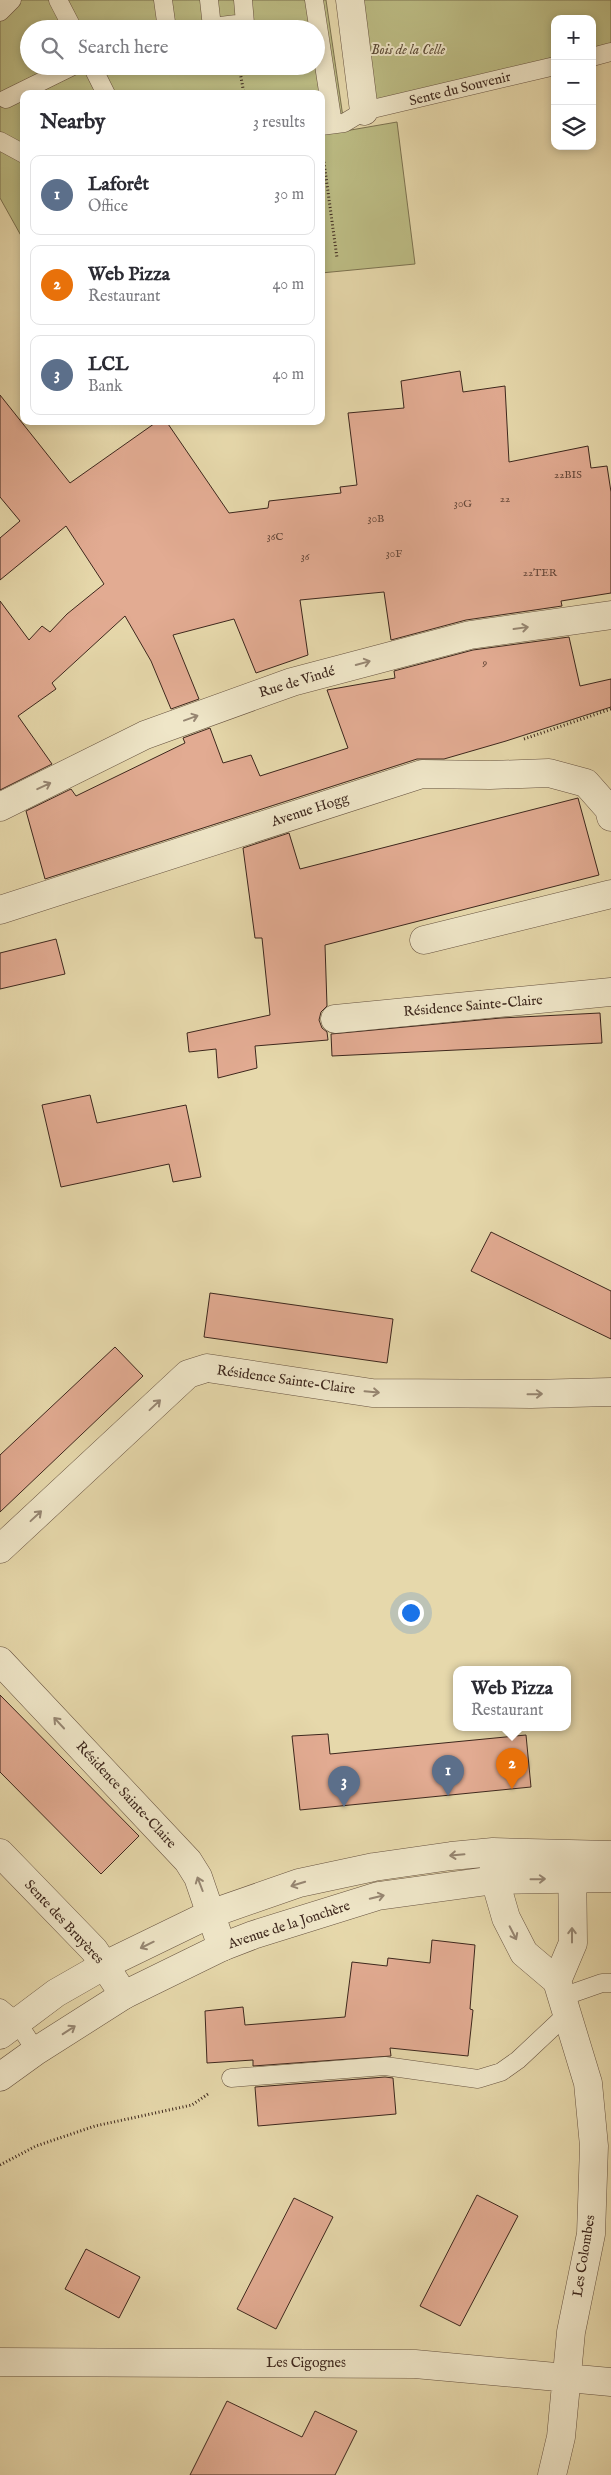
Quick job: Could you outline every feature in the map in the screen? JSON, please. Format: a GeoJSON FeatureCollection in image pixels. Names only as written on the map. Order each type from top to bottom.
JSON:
{"type":"FeatureCollection","features":[{"type":"Feature","properties":{"kind":"street"},"geometry":{"type":"LineString","coordinates":[[350,0],[364,111]]}},
{"type":"Feature","properties":{"kind":"street","name":"Rue de Vindé"},"geometry":{"type":"LineString","coordinates":[[0,807],[145,735],[292,682],[470,635],[606,619]]}},
{"type":"Feature","properties":{"kind":"street","name":"Avenue Hogg"},"geometry":{"type":"LineString","coordinates":[[0,910],[422,774],[490,775],[549,772],[586,783],[609,809],[611,817]]}},
{"type":"Feature","properties":{"kind":"street"},"geometry":{"type":"LineString","coordinates":[[424,940],[611,894]]}},
{"type":"Feature","properties":{"kind":"street","name":"Résidence Sainte-Claire"},"geometry":{"type":"LineString","coordinates":[[335,1019],[611,992]]}},
{"type":"Feature","properties":{"kind":"street","name":"Résidence Sainte-Claire"},"geometry":{"type":"LineString","coordinates":[[0,1549],[188,1374],[207,1368],[372,1393],[530,1394],[611,1392]]}},
{"type":"Feature","properties":{"kind":"street","name":"Résidence Sainte-Claire"},"geometry":{"type":"LineString","coordinates":[[0,1661],[188,1861],[198,1877],[222,1947]]}},
{"type":"Feature","properties":{"kind":"street"},"geometry":{"type":"LineString","coordinates":[[493,1852],[495,1880],[506,1918],[524,1953],[562,1997]]}},
{"type":"Feature","properties":{"kind":"street","name":"Avenue de la Jonchère"},"geometry":{"type":"LineString","coordinates":[[6,2021],[105,1965],[210,1914],[300,1883],[374,1867],[493,1852],[571,1866],[611,1878]]}},
{"type":"Feature","properties":{"kind":"street","name":"Sente des Bruyères"},"geometry":{"type":"LineString","coordinates":[[0,1854],[82,1937],[105,1965],[124,1994]]}},
{"type":"Feature","properties":{"kind":"street","name":"Avenue de la Jonchère"},"geometry":{"type":"LineString","coordinates":[[0,2077],[36,2051],[124,1994],[222,1947],[378,1896],[495,1880],[571,1866],[611,1855]]}},
{"type":"Feature","properties":{"kind":"street"},"geometry":{"type":"LineString","coordinates":[[562,1997],[572,1943],[571,1866]]}},
{"type":"Feature","properties":{"kind":"street","name":"Les Colombes"},"geometry":{"type":"LineString","coordinates":[[552,2475],[561,2436],[571,2332],[591,2234],[594,2146],[588,2083],[562,1997]]}},
{"type":"Feature","properties":{"kind":"street","name":"Les Cigognes"},"geometry":{"type":"LineString","coordinates":[[0,2362],[415,2364],[611,2382]]}},
{"type":"Feature","properties":{"kind":"lane"},"geometry":{"type":"LineString","coordinates":[[0,12],[12,0]]}},
{"type":"Feature","properties":{"kind":"lane"},"geometry":{"type":"LineString","coordinates":[[58,0],[68,20]]}},
{"type":"Feature","properties":{"kind":"lane"},"geometry":{"type":"LineString","coordinates":[[163,0],[166,20]]}},
{"type":"Feature","properties":{"kind":"lane"},"geometry":{"type":"LineString","coordinates":[[209,0],[210,20]]}},
{"type":"Feature","properties":{"kind":"lane"},"geometry":{"type":"LineString","coordinates":[[243,0],[245,20]]}},
{"type":"Feature","properties":{"kind":"lane"},"geometry":{"type":"LineString","coordinates":[[314,0],[316,20]]}},
{"type":"Feature","properties":{"kind":"lane"},"geometry":{"type":"LineString","coordinates":[[596,56],[611,52]]}},
{"type":"Feature","properties":{"kind":"lane","name":"Sente du Souvenir"},"geometry":{"type":"LineString","coordinates":[[327,125],[344,123],[364,111],[551,67]]}},
{"type":"Feature","properties":{"kind":"lane"},"geometry":{"type":"LineString","coordinates":[[24,90],[55,75]]}},
{"type":"Feature","properties":{"kind":"lane"},"geometry":{"type":"LineString","coordinates":[[96,75],[104,90]]}},
{"type":"Feature","properties":{"kind":"lane"},"geometry":{"type":"LineString","coordinates":[[322,75],[323,90]]}},
{"type":"Feature","properties":{"kind":"lane"},"geometry":{"type":"LineString","coordinates":[[6,99],[20,92]]}},
{"type":"Feature","properties":{"kind":"lane"},"geometry":{"type":"LineString","coordinates":[[325,106],[327,125]]}},
{"type":"Feature","properties":{"kind":"lane"},"geometry":{"type":"LineString","coordinates":[[0,141],[20,152]]}},
{"type":"Feature","properties":{"kind":"lane"},"geometry":{"type":"LineString","coordinates":[[231,2078],[385,2066],[478,2079],[501,2072],[518,2060],[562,1997],[602,1983],[611,1982]]}},
{"type":"Feature","properties":{"kind":"lane"},"geometry":{"type":"LineString","coordinates":[[6,2021],[36,2051]]}},
{"type":"Feature","properties":{"kind":"path"},"geometry":{"type":"LineString","coordinates":[[241,75],[243,90]]}},
{"type":"Feature","properties":{"kind":"path"},"geometry":{"type":"LineString","coordinates":[[325,174],[337,258]]}},
{"type":"Feature","properties":{"kind":"path"},"geometry":{"type":"LineString","coordinates":[[0,2165],[36,2146],[95,2126],[192,2105],[231,2078]]}},
{"type":"Feature","properties":{"kind":"green space"},"geometry":{"type":"Polygon","coordinates":[[[0,0],[326,0],[345,131],[397,122],[415,264],[325,273],[325,90],[20,90],[20,234],[0,198],[0,0]]]}},
{"type":"Feature","properties":{"kind":"green space","name":"Bois de la Celle"},"geometry":{"type":"Polygon","coordinates":[[[350,0],[611,0],[611,52],[596,56],[596,15],[551,15],[551,67],[364,111],[350,0]]]}},
{"type":"Feature","properties":{"kind":"building"},"geometry":{"type":"Polygon","coordinates":[[[460,371],[463,392],[505,386],[509,462],[588,446],[591,468],[607,466],[611,492],[611,593],[561,601],[562,606],[466,620],[391,640],[384,592],[300,600],[308,655],[256,673],[234,619],[173,635],[199,699],[171,709],[151,661],[125,616],[52,683],[56,689],[18,716],[52,764],[0,790],[0,601],[29,640],[42,626],[50,632],[67,614],[104,584],[66,526],[0,580],[0,538],[20,521],[0,497],[0,395],[20,420],[20,425],[24,425],[70,483],[152,425],[169,425],[229,513],[268,508],[269,501],[341,493],[340,487],[357,485],[348,413],[404,408],[401,381],[460,371]]]}},
{"type":"Feature","properties":{"kind":"building"},"geometry":{"type":"Polygon","coordinates":[[[569,637],[580,686],[611,679],[611,707],[444,759],[417,759],[45,879],[26,811],[71,789],[76,796],[185,743],[183,738],[210,728],[223,763],[251,755],[260,776],[348,748],[327,690],[395,678],[394,671],[473,650],[569,637]]]}},
{"type":"Feature","properties":{"kind":"building"},"geometry":{"type":"Polygon","coordinates":[[[578,798],[599,875],[325,945],[327,1006],[321,1012],[319,1020],[322,1028],[327,1032],[328,1040],[255,1046],[257,1068],[218,1078],[216,1049],[189,1052],[187,1033],[270,1015],[262,938],[255,938],[243,848],[289,833],[300,869],[578,798]]]}},
{"type":"Feature","properties":{"kind":"building"},"geometry":{"type":"Polygon","coordinates":[[[56,939],[65,974],[0,989],[0,953],[56,939]]]}},
{"type":"Feature","properties":{"kind":"building"},"geometry":{"type":"Polygon","coordinates":[[[600,1013],[602,1043],[332,1056],[331,1034],[501,1018],[600,1013]]]}},
{"type":"Feature","properties":{"kind":"building"},"geometry":{"type":"Polygon","coordinates":[[[90,1095],[97,1123],[186,1105],[201,1177],[173,1182],[169,1164],[61,1187],[42,1105],[90,1095]]]}},
{"type":"Feature","properties":{"kind":"building"},"geometry":{"type":"Polygon","coordinates":[[[491,1232],[611,1291],[611,1339],[471,1271],[491,1232]]]}},
{"type":"Feature","properties":{"kind":"building"},"geometry":{"type":"Polygon","coordinates":[[[210,1293],[393,1319],[387,1363],[204,1337],[210,1293]]]}},
{"type":"Feature","properties":{"kind":"building"},"geometry":{"type":"Polygon","coordinates":[[[115,1347],[143,1376],[0,1512],[0,1455],[115,1347]]]}},
{"type":"Feature","properties":{"kind":"building"},"geometry":{"type":"Polygon","coordinates":[[[0,1695],[139,1836],[101,1874],[0,1772],[0,1695]]]}},
{"type":"Feature","properties":{"kind":"building"},"geometry":{"type":"Polygon","coordinates":[[[328,1734],[330,1754],[526,1735],[531,1787],[300,1810],[292,1736],[328,1734]]]}},
{"type":"Feature","properties":{"kind":"building"},"geometry":{"type":"Polygon","coordinates":[[[432,1940],[475,1945],[470,2009],[473,2010],[468,2056],[390,2048],[391,2056],[253,2066],[253,2060],[207,2063],[205,2011],[243,2007],[245,2025],[345,2017],[352,1962],[387,1966],[388,1958],[430,1963],[432,1940]]]}},
{"type":"Feature","properties":{"kind":"building"},"geometry":{"type":"Polygon","coordinates":[[[385,2077],[393,2078],[396,2114],[258,2126],[255,2087],[385,2077]]]}},
{"type":"Feature","properties":{"kind":"building"},"geometry":{"type":"Polygon","coordinates":[[[477,2195],[518,2216],[460,2326],[420,2306],[477,2195]]]}},
{"type":"Feature","properties":{"kind":"building"},"geometry":{"type":"Polygon","coordinates":[[[294,2198],[333,2217],[276,2329],[237,2309],[294,2198]]]}},
{"type":"Feature","properties":{"kind":"building"},"geometry":{"type":"Polygon","coordinates":[[[86,2249],[140,2277],[119,2318],[65,2289],[86,2249]]]}},
{"type":"Feature","properties":{"kind":"building"},"geometry":{"type":"Polygon","coordinates":[[[227,2401],[302,2437],[315,2411],[357,2431],[335,2475],[190,2475],[227,2401]]]}},
{"type":"Feature","properties":{"kind":"place","name":"Web Pizza"},"geometry":{"type":"Point","coordinates":[512,1789]}},
{"type":"Feature","properties":{"kind":"place","name":"Laforêt"},"geometry":{"type":"Point","coordinates":[448,1796]}},
{"type":"Feature","properties":{"kind":"place","name":"LCL"},"geometry":{"type":"Point","coordinates":[344,1807]}}]}
